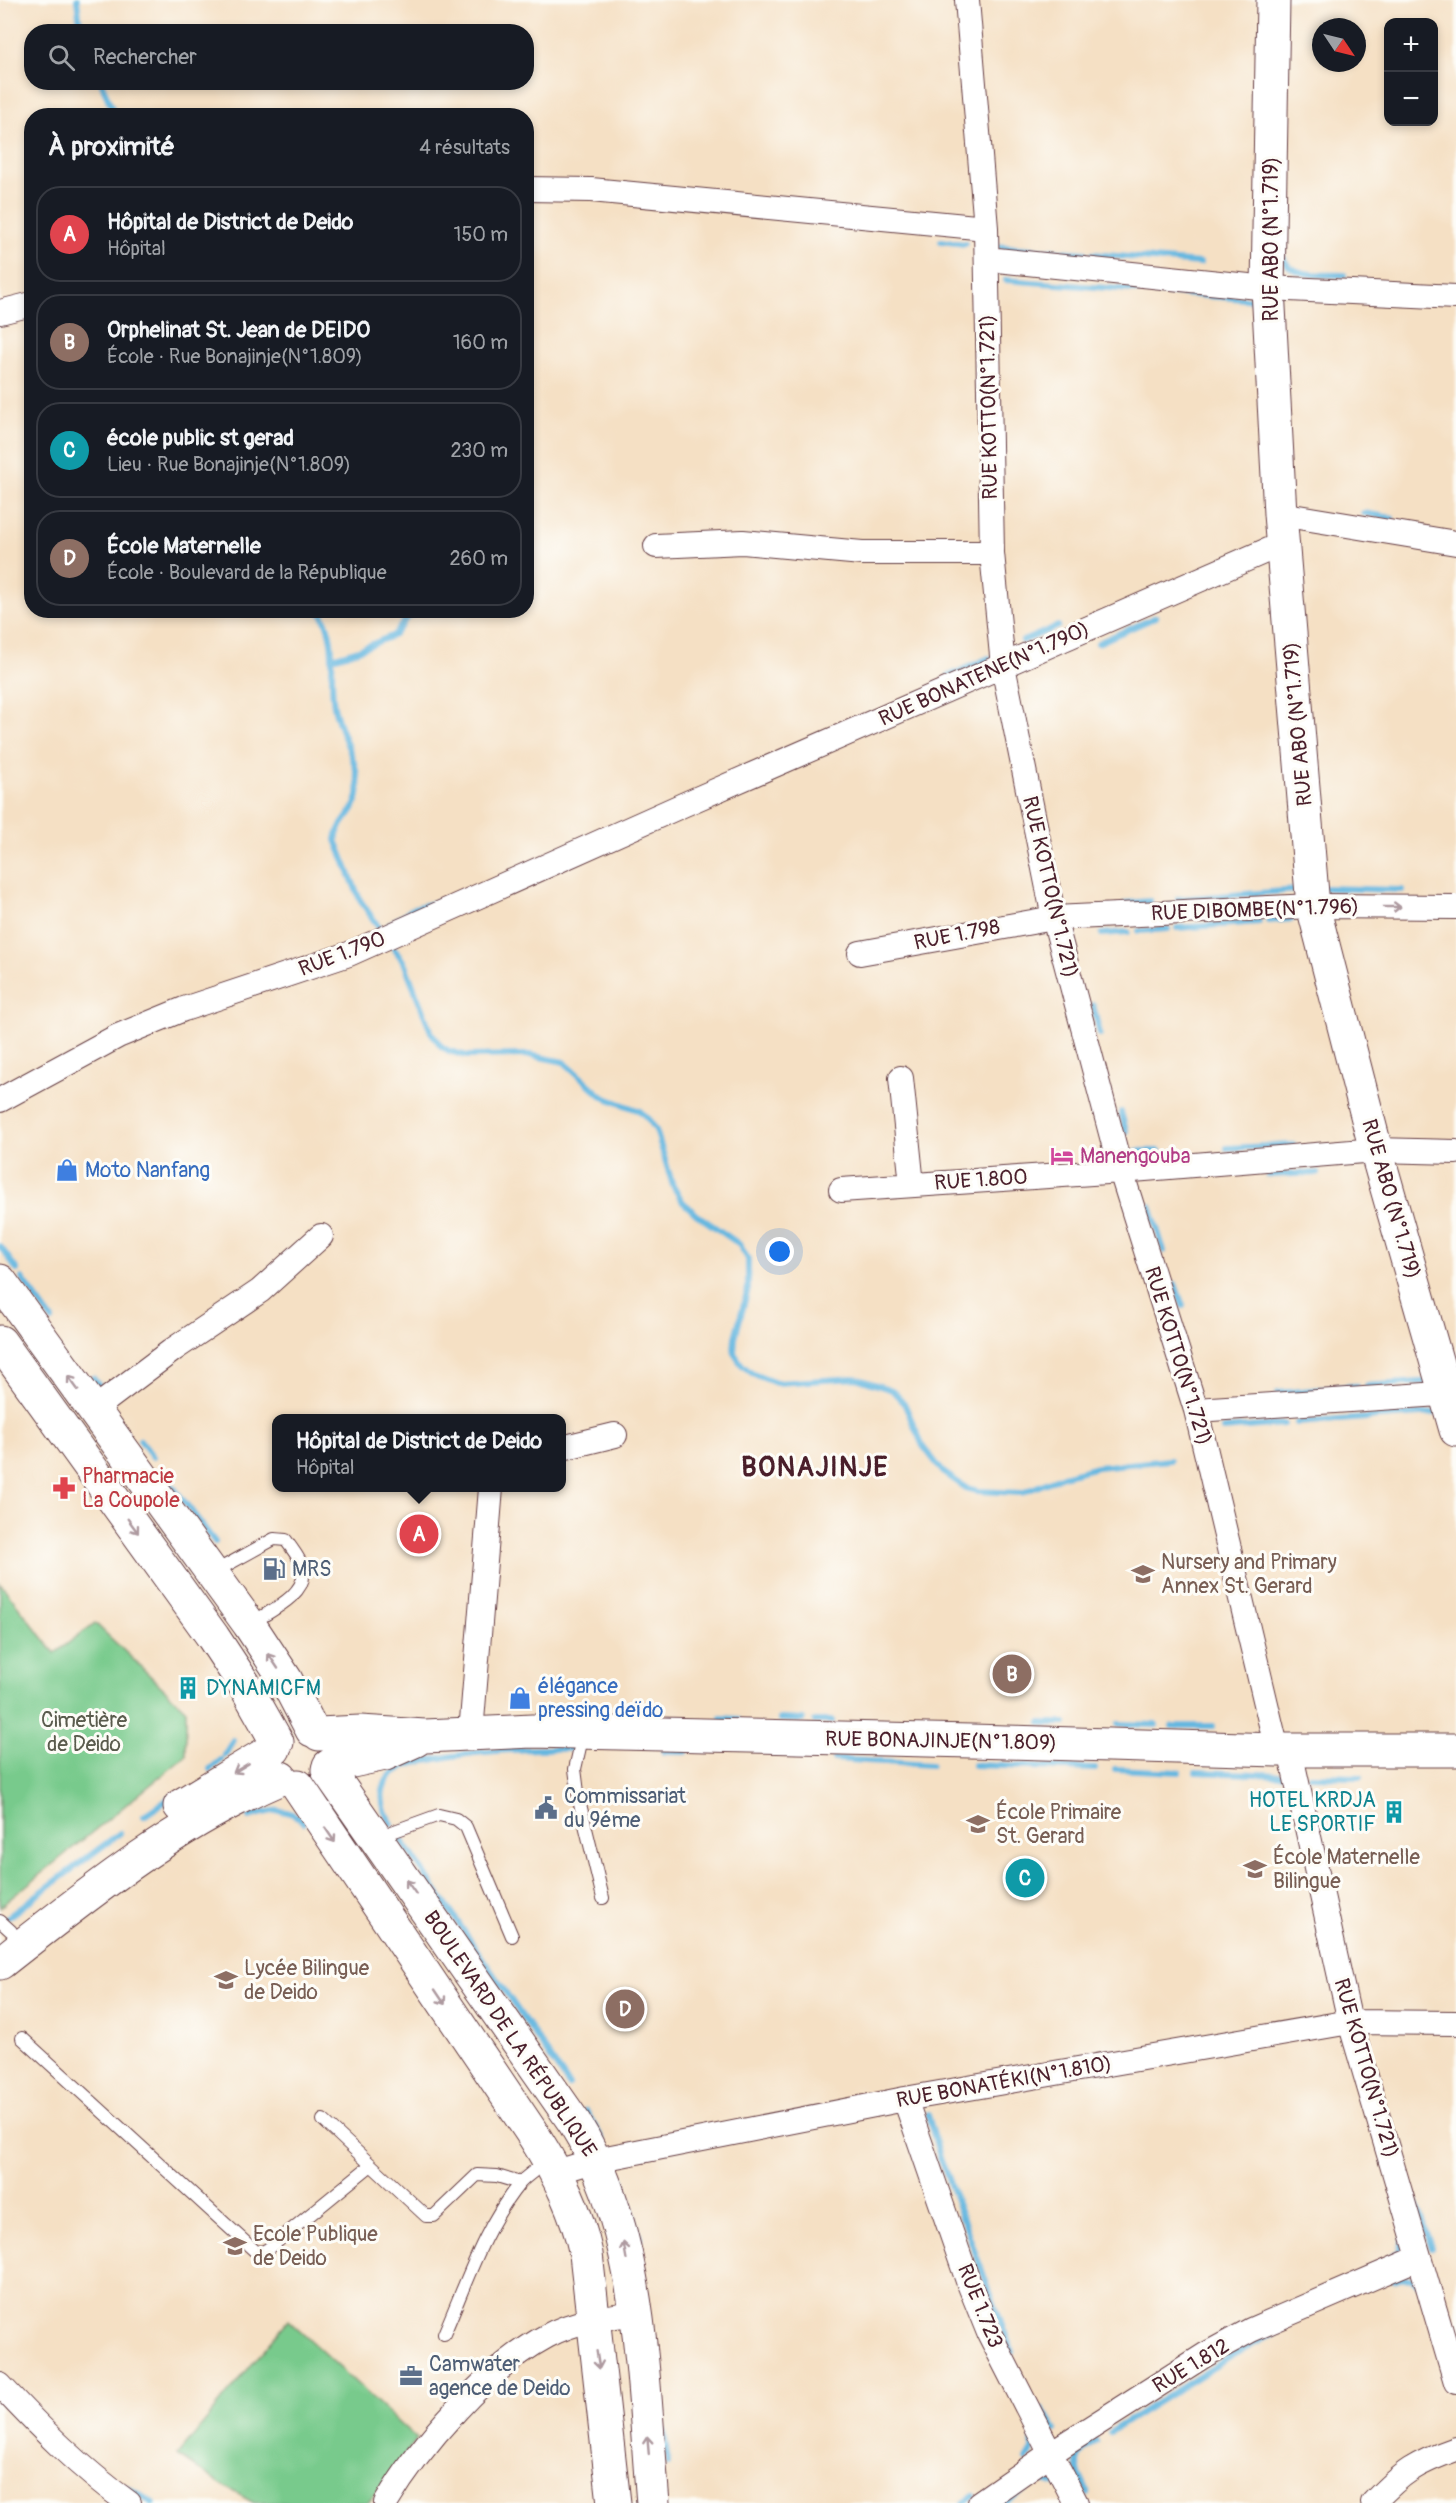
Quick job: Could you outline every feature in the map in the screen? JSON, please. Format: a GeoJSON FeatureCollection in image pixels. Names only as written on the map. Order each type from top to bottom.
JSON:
{"type":"FeatureCollection","features":[{"type":"Feature","properties":{"kind":"main road","name":"RUE ABO (N°1.719)"},"geometry":{"type":"LineString","coordinates":[[1273,0],[1268,288],[1282,529],[1313,906],[1376,1150],[1451,1393],[1456,1430]]}},
{"type":"Feature","properties":{"kind":"main road"},"geometry":{"type":"LineString","coordinates":[[1,1285],[249,1624],[286,1680],[316,1732],[324,1739],[330,1752],[329,1768],[319,1781],[306,1786],[282,1764]]}},
{"type":"Feature","properties":{"kind":"main road","name":"BOULEVARD DE LA RÉPUBLIQUE"},"geometry":{"type":"LineString","coordinates":[[0,1342],[213,1637],[246,1687],[282,1764],[553,2166],[581,2230],[586,2254],[614,2503]]}},
{"type":"Feature","properties":{"kind":"main road"},"geometry":{"type":"LineString","coordinates":[[0,1963],[147,1851],[223,1805],[282,1764],[289,1731],[304,1728],[316,1732]]}},
{"type":"Feature","properties":{"kind":"main road","name":"RUE BONAJINJE(N°1.809)"},"geometry":{"type":"LineString","coordinates":[[316,1732],[425,1736],[471,1733],[583,1732],[949,1740],[1283,1751],[1456,1750]]}},
{"type":"Feature","properties":{"kind":"main road","name":"RUE BONAJINJE(N°1.809)"},"geometry":{"type":"LineString","coordinates":[[329,1768],[385,1754],[425,1736]]}},
{"type":"Feature","properties":{"kind":"main road"},"geometry":{"type":"LineString","coordinates":[[4,1931],[180,1806],[282,1764]]}},
{"type":"Feature","properties":{"kind":"main road","name":"BOULEVARD DE LA RÉPUBLIQUE"},"geometry":{"type":"LineString","coordinates":[[329,1768],[574,2122],[596,2160],[614,2206],[636,2313],[653,2503]]}},
{"type":"Feature","properties":{"kind":"street","name":"RUE KOTTO(N°1.721)"},"geometry":{"type":"LineString","coordinates":[[967,0],[986,228],[992,553],[1004,666],[1054,918],[1121,1171],[1196,1410],[1350,2022],[1456,2382]]}},
{"type":"Feature","properties":{"kind":"street"},"geometry":{"type":"LineString","coordinates":[[534,189],[591,190],[986,228]]}},
{"type":"Feature","properties":{"kind":"street"},"geometry":{"type":"LineString","coordinates":[[987,259],[1268,288],[1456,297]]}},
{"type":"Feature","properties":{"kind":"street"},"geometry":{"type":"LineString","coordinates":[[0,312],[24,306]]}},
{"type":"Feature","properties":{"kind":"street"},"geometry":{"type":"LineString","coordinates":[[1282,529],[1456,543]]}},
{"type":"Feature","properties":{"kind":"street","name":"RUE BONATENE(N°1.790)"},"geometry":{"type":"LineString","coordinates":[[685,804],[1004,666],[1282,529]]}},
{"type":"Feature","properties":{"kind":"street"},"geometry":{"type":"LineString","coordinates":[[656,546],[743,542],[862,553],[992,553]]}},
{"type":"Feature","properties":{"kind":"street","name":"RUE 1.790"},"geometry":{"type":"LineString","coordinates":[[0,1100],[118,1036],[184,1009],[349,954],[685,804]]}},
{"type":"Feature","properties":{"kind":"street","name":"RUE DIBOMBE(N°1.796)"},"geometry":{"type":"LineString","coordinates":[[1054,918],[1313,906],[1456,907]]}},
{"type":"Feature","properties":{"kind":"street","name":"RUE 1.798"},"geometry":{"type":"LineString","coordinates":[[860,953],[1054,918]]}},
{"type":"Feature","properties":{"kind":"street"},"geometry":{"type":"LineString","coordinates":[[901,1078],[912,1185]]}},
{"type":"Feature","properties":{"kind":"street","name":"RUE 1.800"},"geometry":{"type":"LineString","coordinates":[[841,1190],[1121,1171],[1376,1150],[1456,1152]]}},
{"type":"Feature","properties":{"kind":"street"},"geometry":{"type":"LineString","coordinates":[[93,1410],[174,1349],[260,1292],[321,1236]]}},
{"type":"Feature","properties":{"kind":"street"},"geometry":{"type":"LineString","coordinates":[[1196,1410],[1451,1393]]}},
{"type":"Feature","properties":{"kind":"street"},"geometry":{"type":"LineString","coordinates":[[566,1447],[615,1436]]}},
{"type":"Feature","properties":{"kind":"street"},"geometry":{"type":"LineString","coordinates":[[471,1733],[491,1492]]}},
{"type":"Feature","properties":{"kind":"street","name":"RUE BONATÉKI(N°1.810)"},"geometry":{"type":"LineString","coordinates":[[553,2166],[596,2160],[905,2098],[1350,2022],[1456,2024]]}},
{"type":"Feature","properties":{"kind":"street","name":"RUE 1.723"},"geometry":{"type":"LineString","coordinates":[[905,2098],[968,2281],[988,2332],[1076,2503]]}},
{"type":"Feature","properties":{"kind":"street","name":"RUE 1.812"},"geometry":{"type":"LineString","coordinates":[[979,2503],[1051,2453],[1205,2355],[1251,2330],[1418,2258]]}},
{"type":"Feature","properties":{"kind":"street"},"geometry":{"type":"LineString","coordinates":[[386,2503],[426,2445],[469,2397],[492,2376],[548,2336],[593,2319],[636,2313]]}},
{"type":"Feature","properties":{"kind":"street"},"geometry":{"type":"LineString","coordinates":[[0,2385],[78,2464],[129,2503]]}},
{"type":"Feature","properties":{"kind":"street"},"geometry":{"type":"LineString","coordinates":[[1373,2503],[1405,2471],[1422,2461],[1456,2449]]}},
{"type":"Feature","properties":{"kind":"lane"},"geometry":{"type":"LineString","coordinates":[[211,1574],[274,1539],[286,1540],[303,1567],[303,1578],[296,1593],[249,1624]]}},
{"type":"Feature","properties":{"kind":"lane"},"geometry":{"type":"LineString","coordinates":[[583,1732],[575,1769],[579,1800],[603,1898]]}},
{"type":"Feature","properties":{"kind":"lane"},"geometry":{"type":"LineString","coordinates":[[376,1838],[439,1815],[456,1819],[466,1827],[512,1936]]}},
{"type":"Feature","properties":{"kind":"lane"},"geometry":{"type":"LineString","coordinates":[[22,2038],[255,2251],[262,2252],[268,2249],[371,2165]]}},
{"type":"Feature","properties":{"kind":"lane"},"geometry":{"type":"LineString","coordinates":[[323,2120],[426,2216],[434,2216],[477,2175],[497,2176],[520,2183]]}},
{"type":"Feature","properties":{"kind":"lane"},"geometry":{"type":"LineString","coordinates":[[444,2334],[485,2240],[520,2183],[553,2166]]}},
{"type":"Feature","properties":{"kind":"green space","name":"Cimetière de Deido"},"geometry":{"type":"Polygon","coordinates":[[[0,1583],[55,1653],[95,1623],[186,1710],[186,1756],[0,1907],[0,1583]]]}},
{"type":"Feature","properties":{"kind":"green space"},"geometry":{"type":"Polygon","coordinates":[[[288,2320],[417,2439],[368,2503],[254,2503],[178,2455],[288,2320]]]}},
{"type":"Feature","properties":{"kind":"waterway"},"geometry":{"type":"LineString","coordinates":[[77,0],[80,24]]}},
{"type":"Feature","properties":{"kind":"waterway"},"geometry":{"type":"LineString","coordinates":[[104,90],[112,108]]}},
{"type":"Feature","properties":{"kind":"waterway"},"geometry":{"type":"LineString","coordinates":[[941,241],[965,244]]}},
{"type":"Feature","properties":{"kind":"waterway"},"geometry":{"type":"LineString","coordinates":[[994,246],[1085,253]]}},
{"type":"Feature","properties":{"kind":"waterway"},"geometry":{"type":"LineString","coordinates":[[1093,254],[1200,263]]}},
{"type":"Feature","properties":{"kind":"waterway"},"geometry":{"type":"LineString","coordinates":[[1283,257],[1287,264],[1301,272],[1318,275],[1344,275]]}},
{"type":"Feature","properties":{"kind":"waterway"},"geometry":{"type":"LineString","coordinates":[[1006,280],[1258,300]]}},
{"type":"Feature","properties":{"kind":"waterway"},"geometry":{"type":"LineString","coordinates":[[1364,513],[1392,518]]}},
{"type":"Feature","properties":{"kind":"waterway"},"geometry":{"type":"LineString","coordinates":[[1098,643],[1156,617]]}},
{"type":"Feature","properties":{"kind":"waterway"},"geometry":{"type":"LineString","coordinates":[[323,618],[331,645],[334,706],[357,773],[358,784],[357,801],[340,828],[336,840],[360,900],[382,932]]}},
{"type":"Feature","properties":{"kind":"waterway"},"geometry":{"type":"LineString","coordinates":[[332,658],[394,635],[408,618]]}},
{"type":"Feature","properties":{"kind":"waterway"},"geometry":{"type":"LineString","coordinates":[[1023,641],[1058,626]]}},
{"type":"Feature","properties":{"kind":"waterway"},"geometry":{"type":"LineString","coordinates":[[949,676],[989,658]]}},
{"type":"Feature","properties":{"kind":"waterway"},"geometry":{"type":"LineString","coordinates":[[1178,899],[1298,890],[1298,886]]}},
{"type":"Feature","properties":{"kind":"waterway"},"geometry":{"type":"LineString","coordinates":[[1324,888],[1402,890]]}},
{"type":"Feature","properties":{"kind":"waterway"},"geometry":{"type":"LineString","coordinates":[[389,925],[414,908],[442,901]]}},
{"type":"Feature","properties":{"kind":"waterway"},"geometry":{"type":"LineString","coordinates":[[1126,903],[1150,901]]}},
{"type":"Feature","properties":{"kind":"waterway"},"geometry":{"type":"LineString","coordinates":[[1268,921],[1292,919]]}},
{"type":"Feature","properties":{"kind":"waterway"},"geometry":{"type":"LineString","coordinates":[[1177,928],[1259,922]]}},
{"type":"Feature","properties":{"kind":"waterway"},"geometry":{"type":"LineString","coordinates":[[1139,931],[1168,929]]}},
{"type":"Feature","properties":{"kind":"waterway"},"geometry":{"type":"LineString","coordinates":[[1102,934],[1128,932]]}},
{"type":"Feature","properties":{"kind":"waterway"},"geometry":{"type":"LineString","coordinates":[[390,943],[404,962],[431,1032],[441,1046],[467,1056],[530,1055],[564,1062],[603,1097],[640,1111],[649,1120],[656,1130],[673,1186],[683,1202],[696,1214],[739,1244],[748,1259],[748,1289],[735,1337],[734,1353],[742,1365],[753,1374],[776,1383],[856,1378],[892,1390],[904,1403],[923,1446],[943,1472],[966,1488],[978,1491],[1022,1493],[1063,1476],[1097,1467],[1170,1460]]}},
{"type":"Feature","properties":{"kind":"waterway"},"geometry":{"type":"LineString","coordinates":[[1093,1005],[1100,1034]]}},
{"type":"Feature","properties":{"kind":"waterway"},"geometry":{"type":"LineString","coordinates":[[1121,1112],[1126,1131]]}},
{"type":"Feature","properties":{"kind":"waterway"},"geometry":{"type":"LineString","coordinates":[[1227,1148],[1293,1145]]}},
{"type":"Feature","properties":{"kind":"waterway"},"geometry":{"type":"LineString","coordinates":[[1137,1151],[1159,1151]]}},
{"type":"Feature","properties":{"kind":"waterway"},"geometry":{"type":"LineString","coordinates":[[1268,1175],[1318,1173]]}},
{"type":"Feature","properties":{"kind":"waterway"},"geometry":{"type":"LineString","coordinates":[[1150,1206],[1164,1251]]}},
{"type":"Feature","properties":{"kind":"waterway"},"geometry":{"type":"LineString","coordinates":[[0,1246],[17,1270]]}},
{"type":"Feature","properties":{"kind":"waterway"},"geometry":{"type":"LineString","coordinates":[[22,1278],[52,1320]]}},
{"type":"Feature","properties":{"kind":"waterway"},"geometry":{"type":"LineString","coordinates":[[1175,1284],[1183,1306]]}},
{"type":"Feature","properties":{"kind":"waterway"},"geometry":{"type":"LineString","coordinates":[[93,1378],[103,1391]]}},
{"type":"Feature","properties":{"kind":"waterway"},"geometry":{"type":"LineString","coordinates":[[1366,1386],[1433,1381]]}},
{"type":"Feature","properties":{"kind":"waterway"},"geometry":{"type":"LineString","coordinates":[[1330,1388],[1356,1386]]}},
{"type":"Feature","properties":{"kind":"waterway"},"geometry":{"type":"LineString","coordinates":[[1278,1393],[1324,1389]]}},
{"type":"Feature","properties":{"kind":"waterway"},"geometry":{"type":"LineString","coordinates":[[1297,1423],[1435,1413]]}},
{"type":"Feature","properties":{"kind":"waterway"},"geometry":{"type":"LineString","coordinates":[[1223,1429],[1284,1424]]}},
{"type":"Feature","properties":{"kind":"waterway"},"geometry":{"type":"LineString","coordinates":[[140,1440],[153,1457]]}},
{"type":"Feature","properties":{"kind":"waterway"},"geometry":{"type":"LineString","coordinates":[[171,1484],[215,1542]]}},
{"type":"Feature","properties":{"kind":"waterway"},"geometry":{"type":"LineString","coordinates":[[619,1714],[639,1715]]}},
{"type":"Feature","properties":{"kind":"waterway"},"geometry":{"type":"LineString","coordinates":[[721,1718],[738,1719]]}},
{"type":"Feature","properties":{"kind":"waterway"},"geometry":{"type":"LineString","coordinates":[[780,1719],[803,1720]]}},
{"type":"Feature","properties":{"kind":"waterway"},"geometry":{"type":"LineString","coordinates":[[815,1721],[832,1721]]}},
{"type":"Feature","properties":{"kind":"waterway"},"geometry":{"type":"LineString","coordinates":[[1041,1723],[1065,1723]]}},
{"type":"Feature","properties":{"kind":"waterway"},"geometry":{"type":"LineString","coordinates":[[1118,1724],[1156,1725]]}},
{"type":"Feature","properties":{"kind":"waterway"},"geometry":{"type":"LineString","coordinates":[[1172,1726],[1213,1726]]}},
{"type":"Feature","properties":{"kind":"waterway"},"geometry":{"type":"LineString","coordinates":[[225,1755],[233,1740]]}},
{"type":"Feature","properties":{"kind":"waterway"},"geometry":{"type":"LineString","coordinates":[[392,1824],[385,1809],[382,1794],[387,1780],[407,1765],[485,1752],[577,1749]]}},
{"type":"Feature","properties":{"kind":"waterway"},"geometry":{"type":"LineString","coordinates":[[664,1752],[686,1752]]}},
{"type":"Feature","properties":{"kind":"waterway"},"geometry":{"type":"LineString","coordinates":[[834,1759],[931,1765]]}},
{"type":"Feature","properties":{"kind":"waterway"},"geometry":{"type":"LineString","coordinates":[[210,1769],[221,1760]]}},
{"type":"Feature","properties":{"kind":"waterway"},"geometry":{"type":"LineString","coordinates":[[974,1765],[1095,1769]]}},
{"type":"Feature","properties":{"kind":"waterway"},"geometry":{"type":"LineString","coordinates":[[1115,1769],[1179,1772]]}},
{"type":"Feature","properties":{"kind":"waterway"},"geometry":{"type":"LineString","coordinates":[[1196,1772],[1284,1775]]}},
{"type":"Feature","properties":{"kind":"waterway"},"geometry":{"type":"LineString","coordinates":[[1310,1776],[1360,1777]]}},
{"type":"Feature","properties":{"kind":"waterway"},"geometry":{"type":"LineString","coordinates":[[144,1816],[170,1798]]}},
{"type":"Feature","properties":{"kind":"waterway"},"geometry":{"type":"LineString","coordinates":[[249,1817],[271,1811],[285,1811],[304,1822]]}},
{"type":"Feature","properties":{"kind":"waterway"},"geometry":{"type":"LineString","coordinates":[[8,1917],[120,1833]]}},
{"type":"Feature","properties":{"kind":"waterway"},"geometry":{"type":"LineString","coordinates":[[397,1833],[569,2085]]}},
{"type":"Feature","properties":{"kind":"waterway"},"geometry":{"type":"LineString","coordinates":[[586,2111],[603,2140]]}},
{"type":"Feature","properties":{"kind":"waterway"},"geometry":{"type":"LineString","coordinates":[[928,2115],[940,2157],[1012,2352]]}},
{"type":"Feature","properties":{"kind":"waterway"},"geometry":{"type":"LineString","coordinates":[[622,2179],[640,2239]]}},
{"type":"Feature","properties":{"kind":"waterway"},"geometry":{"type":"LineString","coordinates":[[1416,2202],[1432,2247]]}},
{"type":"Feature","properties":{"kind":"waterway"},"geometry":{"type":"LineString","coordinates":[[1391,2257],[1401,2251],[1403,2237]]}},
{"type":"Feature","properties":{"kind":"waterway"},"geometry":{"type":"LineString","coordinates":[[1394,2281],[1408,2279],[1420,2285]]}},
{"type":"Feature","properties":{"kind":"waterway"},"geometry":{"type":"LineString","coordinates":[[1110,2432],[1235,2354],[1280,2330]]}},
{"type":"Feature","properties":{"kind":"waterway"},"geometry":{"type":"LineString","coordinates":[[1043,2410],[1055,2430]]}},
{"type":"Feature","properties":{"kind":"waterway"},"geometry":{"type":"LineString","coordinates":[[664,2431],[668,2464]]}},
{"type":"Feature","properties":{"kind":"waterway"},"geometry":{"type":"LineString","coordinates":[[1026,2459],[1032,2449],[1033,2438]]}},
{"type":"Feature","properties":{"kind":"waterway"},"geometry":{"type":"LineString","coordinates":[[1088,2493],[1077,2464],[1081,2453],[1096,2441]]}},
{"type":"Feature","properties":{"kind":"waterway"},"geometry":{"type":"LineString","coordinates":[[1003,2503],[1041,2480],[1057,2485]]}},
{"type":"Feature","properties":{"kind":"waterway"},"geometry":{"type":"LineString","coordinates":[[125,2486],[153,2503]]}},
{"type":"Feature","properties":{"kind":"waterway"},"geometry":{"type":"LineString","coordinates":[[963,2503],[973,2496]]}},
{"type":"Feature","properties":{"kind":"place","name":"Manengouba"},"geometry":{"type":"Point","coordinates":[1062,1156]}},
{"type":"Feature","properties":{"kind":"place","name":"Moto Nanfang"},"geometry":{"type":"Point","coordinates":[67,1170]}},
{"type":"Feature","properties":{"kind":"place","name":"Pharmacie La Coupole"},"geometry":{"type":"Point","coordinates":[64,1488]}},
{"type":"Feature","properties":{"kind":"place","name":"Hôpital de District de Deido"},"geometry":{"type":"Point","coordinates":[419,1534]}},
{"type":"Feature","properties":{"kind":"place","name":"MRS"},"geometry":{"type":"Point","coordinates":[274,1569]}},
{"type":"Feature","properties":{"kind":"place","name":"Nursery and Primary Annex St. Gerard"},"geometry":{"type":"Point","coordinates":[1143,1574]}},
{"type":"Feature","properties":{"kind":"place","name":"Orphelinat St. Jean de DEIDO"},"geometry":{"type":"Point","coordinates":[1012,1674]}},
{"type":"Feature","properties":{"kind":"place","name":"DYNAMICFM"},"geometry":{"type":"Point","coordinates":[188,1688]}},
{"type":"Feature","properties":{"kind":"place","name":"élégance pressing deïdo"},"geometry":{"type":"Point","coordinates":[520,1698]}},
{"type":"Feature","properties":{"kind":"place","name":"Commissariat du 9éme"},"geometry":{"type":"Point","coordinates":[546,1808]}},
{"type":"Feature","properties":{"kind":"place","name":"HOTEL KRDJA LE SPORTIF"},"geometry":{"type":"Point","coordinates":[1394,1812]}},
{"type":"Feature","properties":{"kind":"place","name":"École Primaire St. Gerard"},"geometry":{"type":"Point","coordinates":[978,1824]}},
{"type":"Feature","properties":{"kind":"place","name":"École Maternelle Bilingue"},"geometry":{"type":"Point","coordinates":[1255,1869]}},
{"type":"Feature","properties":{"kind":"place","name":"école public st gerad"},"geometry":{"type":"Point","coordinates":[1025,1878]}},
{"type":"Feature","properties":{"kind":"place","name":"Lycée Bilingue de Deido"},"geometry":{"type":"Point","coordinates":[226,1980]}},
{"type":"Feature","properties":{"kind":"place","name":"École Maternelle"},"geometry":{"type":"Point","coordinates":[625,2009]}},
{"type":"Feature","properties":{"kind":"place","name":"Ecole Publique de Deido"},"geometry":{"type":"Point","coordinates":[235,2246]}},
{"type":"Feature","properties":{"kind":"place","name":"Camwater agence de Deido"},"geometry":{"type":"Point","coordinates":[411,2376]}},
{"type":"Feature","properties":{"kind":"district","name":"BONAJINJE"},"geometry":{"type":"Point","coordinates":[815,1467]}}]}
